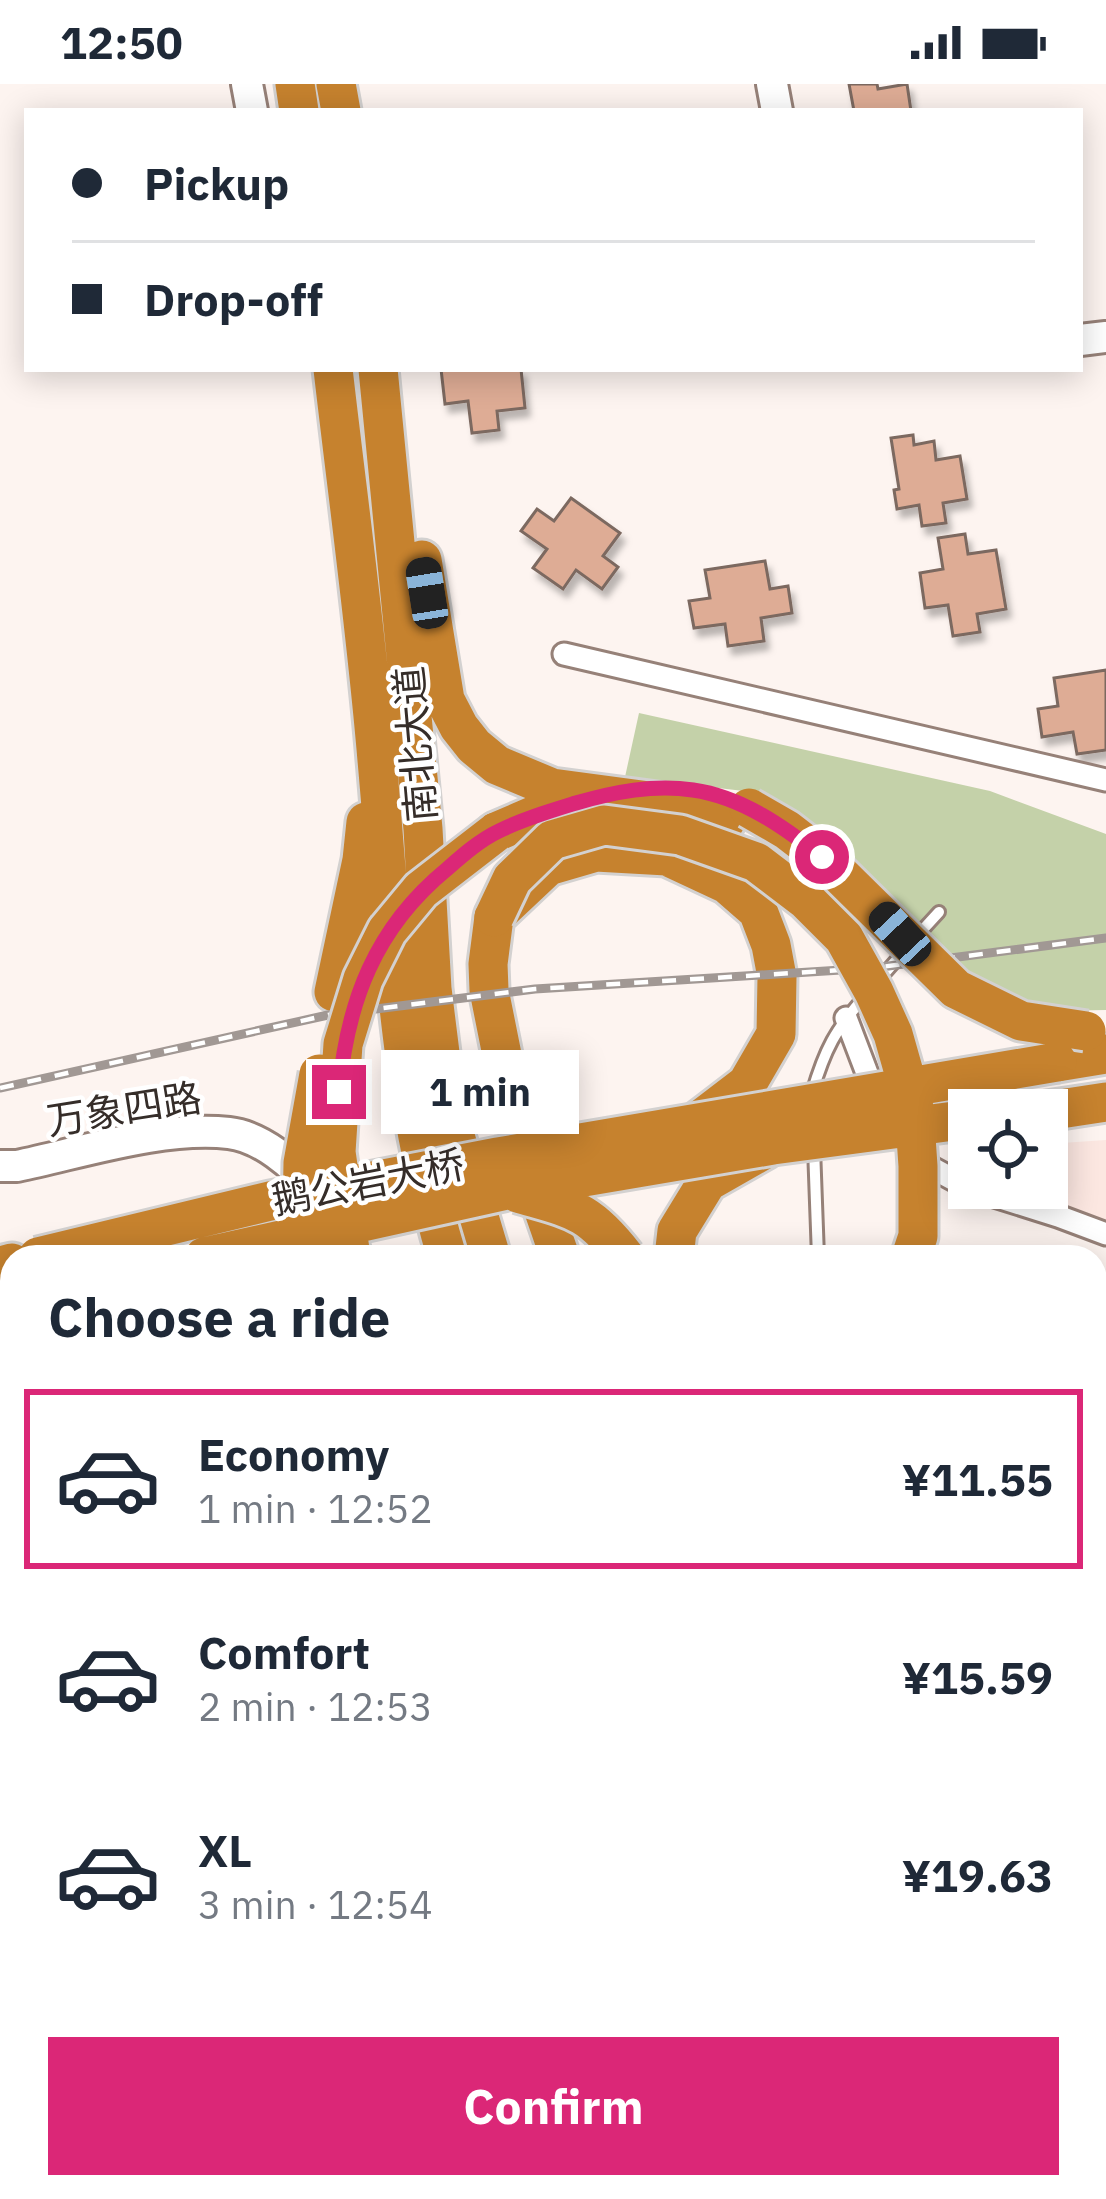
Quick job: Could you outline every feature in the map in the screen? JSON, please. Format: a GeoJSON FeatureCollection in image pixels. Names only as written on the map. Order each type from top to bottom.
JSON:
{"type":"FeatureCollection","features":[{"type":"Feature","properties":{"kind":"highway","name":"南北大道"},"geometry":{"type":"LineString","coordinates":[[333,372],[373,714],[415,991],[487,1245]]}},
{"type":"Feature","properties":{"kind":"highway","name":"南北大道"},"geometry":{"type":"LineString","coordinates":[[379,373],[423,829],[406,1076],[444,1245]]}},
{"type":"Feature","properties":{"kind":"highway"},"geometry":{"type":"LineString","coordinates":[[379,373],[415,511],[439,675],[459,727],[497,765],[521,778],[552,788],[608,794]]}},
{"type":"Feature","properties":{"kind":"highway"},"geometry":{"type":"LineString","coordinates":[[301,1245],[303,1163],[362,860],[373,714]]}},
{"type":"Feature","properties":{"kind":"highway"},"geometry":{"type":"LineString","coordinates":[[349,1245],[336,1152],[344,1044],[363,980],[388,931],[421,890],[496,832],[608,794],[658,787],[698,790],[737,814],[866,931],[921,1036],[935,1094],[941,1147],[942,1245]]}},
{"type":"Feature","properties":{"kind":"highway"},"geometry":{"type":"LineString","coordinates":[[737,814],[787,830],[822,857],[956,988],[1021,1021],[1100,1038]]}},
{"type":"Feature","properties":{"kind":"highway"},"geometry":{"type":"LineString","coordinates":[[529,1245],[510,1095],[489,990],[494,917],[512,879],[552,840],[604,825],[680,835],[756,862],[806,900],[844,938],[892,1034],[914,1108],[915,1245]]}},
{"type":"Feature","properties":{"kind":"highway"},"geometry":{"type":"LineString","coordinates":[[494,917],[548,866],[596,853],[667,856],[727,884],[758,911],[777,977],[776,1034],[746,1084],[696,1123]]}},
{"type":"Feature","properties":{"kind":"highway","name":"鹅公岩大桥"},"geometry":{"type":"LineString","coordinates":[[88,1245],[270,1201],[1057,1062],[1100,1038]]}},
{"type":"Feature","properties":{"kind":"highway"},"geometry":{"type":"LineString","coordinates":[[1068,1108],[1106,1102]]}},
{"type":"Feature","properties":{"kind":"highway","name":"鹅公岩大桥"},"geometry":{"type":"LineString","coordinates":[[257,1245],[520,1186],[948,1121]]}},
{"type":"Feature","properties":{"kind":"highway"},"geometry":{"type":"LineString","coordinates":[[675,1245],[677,1231],[707,1182],[772,1145]]}},
{"type":"Feature","properties":{"kind":"highway"},"geometry":{"type":"LineString","coordinates":[[520,1186],[553,1245]]}},
{"type":"Feature","properties":{"kind":"highway"},"geometry":{"type":"LineString","coordinates":[[520,1186],[575,1209],[604,1229],[616,1245]]}},
{"type":"Feature","properties":{"kind":"street"},"geometry":{"type":"LineString","coordinates":[[564,654],[1106,780]]}},
{"type":"Feature","properties":{"kind":"street"},"geometry":{"type":"LineString","coordinates":[[846,1018],[901,1151],[969,1189],[1106,1234]]}},
{"type":"Feature","properties":{"kind":"street"},"geometry":{"type":"LineString","coordinates":[[1068,1115],[1106,1121]]}},
{"type":"Feature","properties":{"kind":"street","name":"万象四路"},"geometry":{"type":"LineString","coordinates":[[0,1166],[176,1132],[235,1133],[275,1152],[304,1177],[330,1226],[334,1245]]}},
{"type":"Feature","properties":{"kind":"lane"},"geometry":{"type":"LineString","coordinates":[[818,1245],[812,1094],[824,1054],[846,1018],[939,911]]}},
{"type":"Feature","properties":{"kind":"shaded area"},"geometry":{"type":"Polygon","coordinates":[[[1106,1140],[1106,1225],[1064,1209],[1068,1209],[1068,1143],[1106,1140]]]}},
{"type":"Feature","properties":{"kind":"green space"},"geometry":{"type":"Polygon","coordinates":[[[639,713],[990,791],[1106,834],[1106,1010],[1050,1011],[1010,997],[950,961],[752,792],[625,777],[639,713]]]}},
{"type":"Feature","properties":{"kind":"building"},"geometry":{"type":"Polygon","coordinates":[[[849,84],[877,84],[878,89],[907,84],[911,108],[853,108],[849,84]]]}},
{"type":"Feature","properties":{"kind":"building"},"geometry":{"type":"Polygon","coordinates":[[[441,372],[521,372],[525,408],[497,411],[499,430],[472,433],[468,401],[445,404],[441,372]]]}},
{"type":"Feature","properties":{"kind":"building"},"geometry":{"type":"Polygon","coordinates":[[[913,435],[914,445],[934,441],[936,460],[960,456],[967,499],[943,503],[946,523],[922,526],[919,505],[897,509],[894,490],[899,489],[891,438],[913,435]]]}},
{"type":"Feature","properties":{"kind":"building"},"geometry":{"type":"Polygon","coordinates":[[[571,498],[620,533],[603,556],[618,567],[602,589],[576,570],[563,589],[533,568],[547,549],[521,531],[537,509],[554,521],[571,498]]]}},
{"type":"Feature","properties":{"kind":"building"},"geometry":{"type":"Polygon","coordinates":[[[965,534],[968,554],[996,550],[1006,609],[977,614],[980,632],[953,636],[948,605],[925,608],[920,573],[943,569],[938,538],[965,534]]]}},
{"type":"Feature","properties":{"kind":"building"},"geometry":{"type":"Polygon","coordinates":[[[765,561],[770,589],[788,586],[792,613],[761,618],[764,641],[728,646],[725,624],[694,628],[689,601],[710,598],[705,570],[765,561]]]}},
{"type":"Feature","properties":{"kind":"building"},"geometry":{"type":"Polygon","coordinates":[[[1106,670],[1106,750],[1077,754],[1073,732],[1042,737],[1038,709],[1058,706],[1054,678],[1106,670]]]}},
{"type":"Feature","properties":{"kind":"railway"},"geometry":{"type":"LineString","coordinates":[[0,1088],[328,1015],[535,989],[873,968],[1106,938]]}},
{"type":"Feature","properties":{"kind":"route"},"geometry":{"type":"LineString","coordinates":[[339,1092],[344,1044],[363,980],[388,931],[421,890],[496,832],[608,794],[658,787],[698,790],[749,808],[822,857]]}}]}
